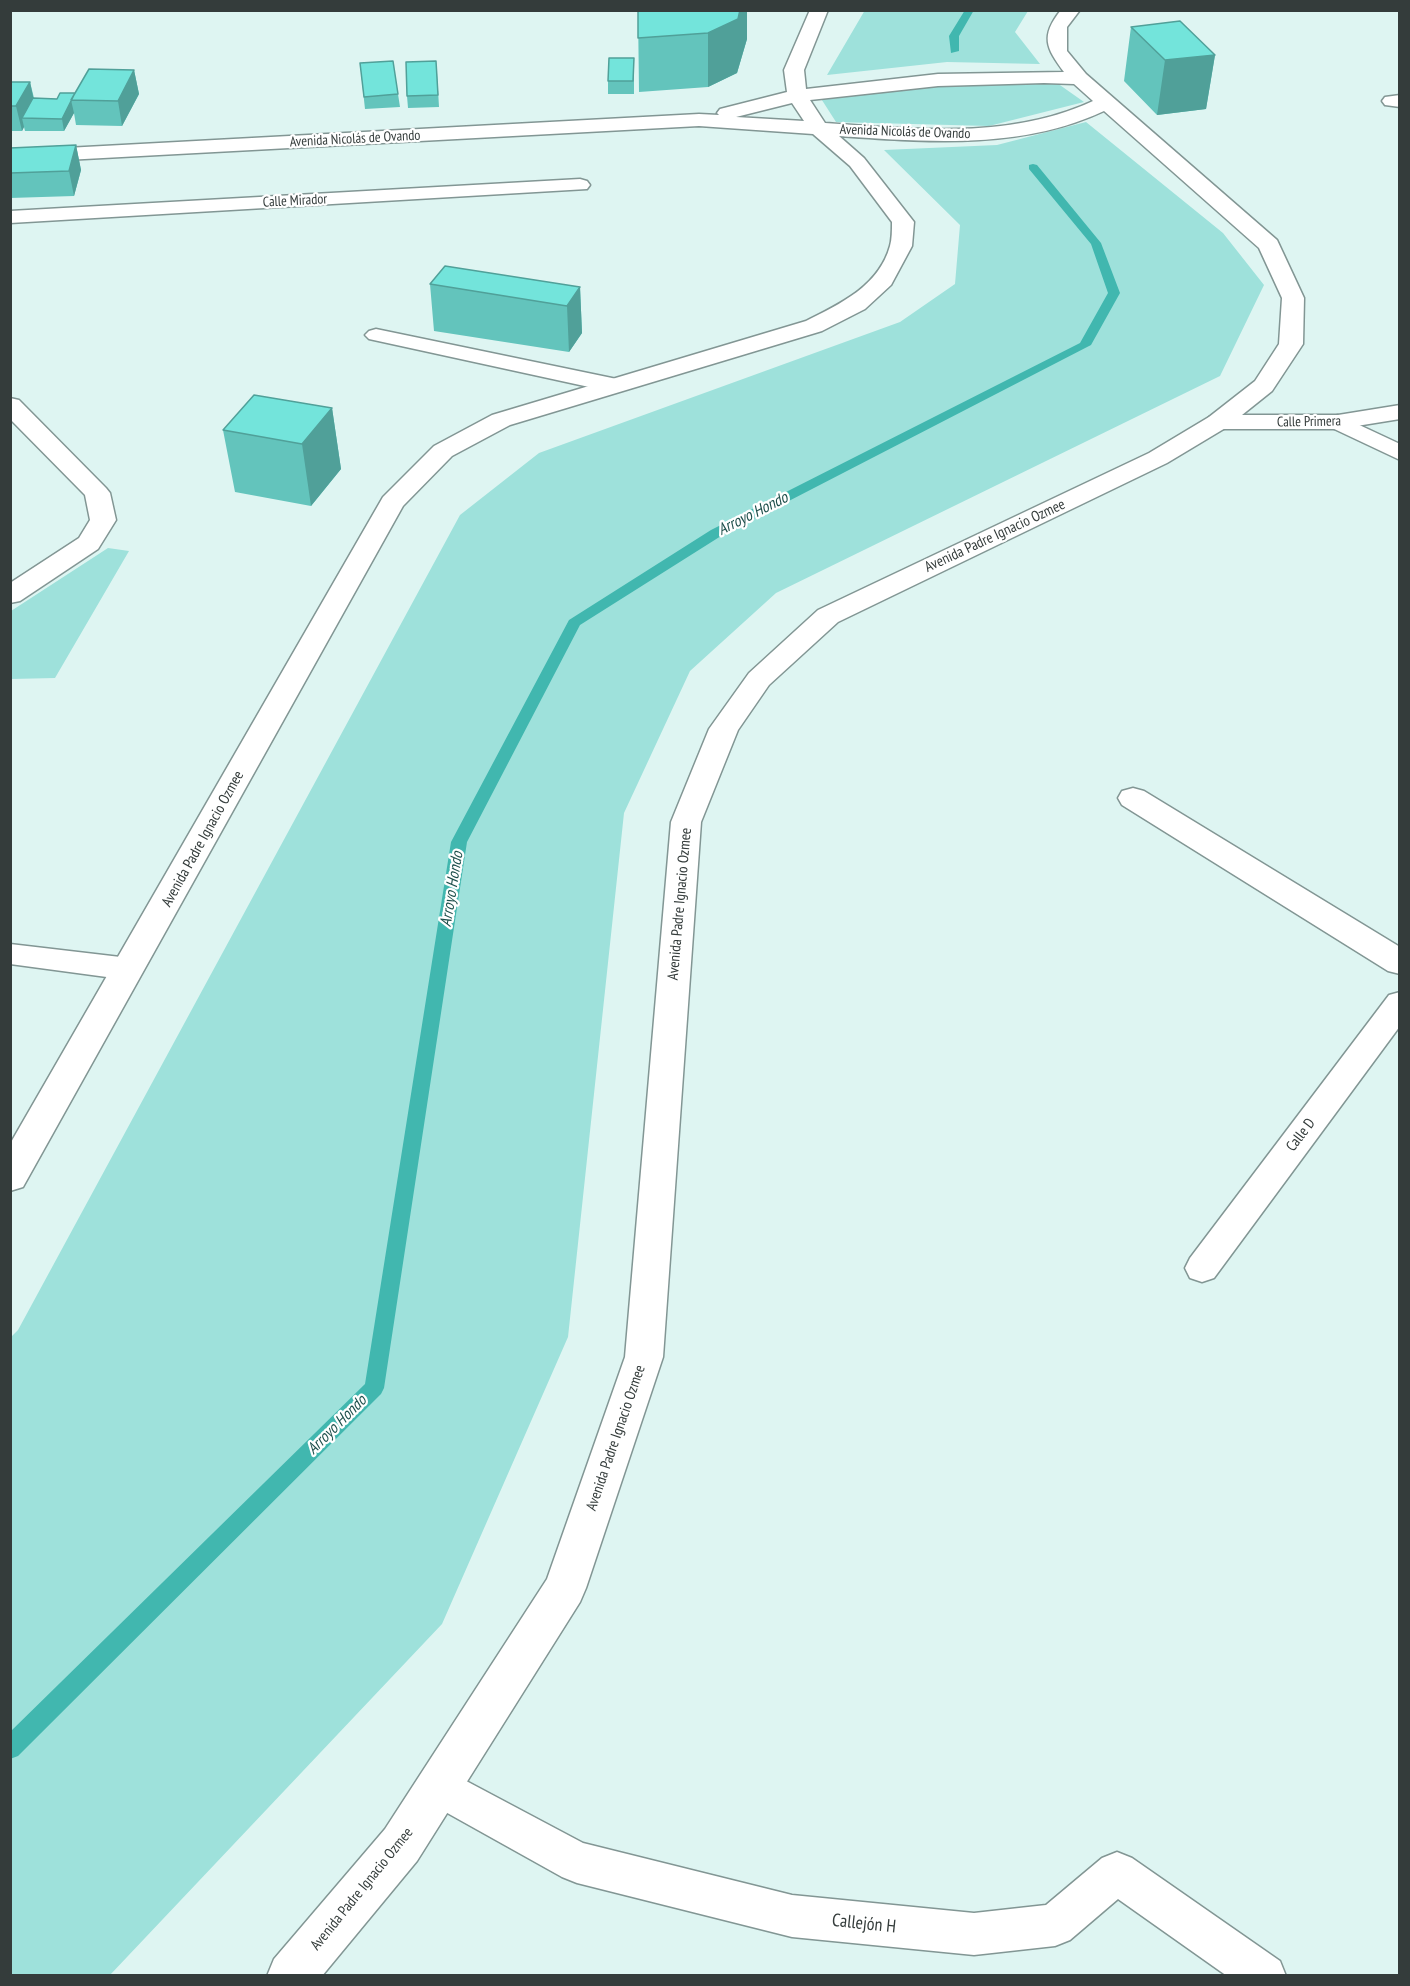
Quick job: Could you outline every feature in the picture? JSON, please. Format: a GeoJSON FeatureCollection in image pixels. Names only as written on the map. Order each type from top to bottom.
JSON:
{"type":"FeatureCollection","features":[{"type":"Feature","properties":{"kind":"street"},"geometry":{"type":"LineString","coordinates":[[797,96],[794,70],[819,10]]}},
{"type":"Feature","properties":{"kind":"street","name":"Avenida Padre Ignacio Ozmee"},"geometry":{"type":"LineString","coordinates":[[291,1976],[401,1845],[565,1588],[644,1357],[686,822],[724,729],[759,680],[828,616],[1158,458],[1218,422],[1264,386],[1291,344],[1293,298],[1269,245],[1079,78],[1058,51],[1058,26],[1071,10]]}},
{"type":"Feature","properties":{"kind":"street","name":"Avenida Nicolás de Ovando"},"geometry":{"type":"LineString","coordinates":[[699,120],[797,96],[946,78],[1027,76],[1079,78]]}},
{"type":"Feature","properties":{"kind":"street","name":"Avenida Padre Ignacio Ozmee"},"geometry":{"type":"LineString","coordinates":[[10,1177],[392,502],[443,451],[492,425],[612,385],[814,326],[857,304],[882,280],[901,246],[903,222],[857,162],[819,129],[797,96]]}},
{"type":"Feature","properties":{"kind":"street","name":"Avenida Nicolás de Ovando"},"geometry":{"type":"LineString","coordinates":[[10,157],[699,120],[917,135],[1005,132],[1075,117],[1107,102]]}},
{"type":"Feature","properties":{"kind":"street","name":"Calle Mirador"},"geometry":{"type":"LineString","coordinates":[[10,217],[580,185]]}},
{"type":"Feature","properties":{"kind":"street"},"geometry":{"type":"LineString","coordinates":[[10,405],[97,493],[103,520],[89,543],[10,596]]}},
{"type":"Feature","properties":{"kind":"street","name":"Calle Primera"},"geometry":{"type":"LineString","coordinates":[[1218,422],[1338,422],[1400,412]]}},
{"type":"Feature","properties":{"kind":"street"},"geometry":{"type":"LineString","coordinates":[[1133,798],[1400,963]]}},
{"type":"Feature","properties":{"kind":"lane"},"geometry":{"type":"LineString","coordinates":[[376,335],[612,385]]}},
{"type":"Feature","properties":{"kind":"lane"},"geometry":{"type":"LineString","coordinates":[[1338,422],[1400,453]]}},
{"type":"Feature","properties":{"kind":"lane"},"geometry":{"type":"LineString","coordinates":[[10,954],[129,969]]}},
{"type":"Feature","properties":{"kind":"lane","name":"Calle D"},"geometry":{"type":"LineString","coordinates":[[1202,1268],[1400,1003]]}},
{"type":"Feature","properties":{"kind":"lane","name":"Callejón H"},"geometry":{"type":"LineString","coordinates":[[438,1786],[577,1862],[792,1916],[974,1934],[1055,1925],[1117,1873],[1264,1976]]}},
{"type":"Feature","properties":{"kind":"shaded area"},"geometry":{"type":"Polygon","coordinates":[[[865,10],[1028,11],[1015,32],[1040,64],[947,62],[827,75],[865,10]]]}},
{"type":"Feature","properties":{"kind":"shaded area"},"geometry":{"type":"Polygon","coordinates":[[[934,82],[1057,83],[1084,102],[989,126],[836,122],[820,97],[934,82]]]}},
{"type":"Feature","properties":{"kind":"shaded area"},"geometry":{"type":"Polygon","coordinates":[[[1086,122],[1223,233],[1264,285],[1220,376],[776,593],[690,671],[624,813],[568,1337],[442,1624],[110,1975],[11,1975],[11,1337],[18,1330],[460,515],[539,453],[900,322],[955,284],[960,225],[884,150],[997,145],[1086,122]]]}},
{"type":"Feature","properties":{"kind":"shaded area"},"geometry":{"type":"Polygon","coordinates":[[[108,548],[129,551],[55,678],[11,679],[11,611],[108,548]]]}},
{"type":"Feature","properties":{"kind":"building"},"geometry":{"type":"Polygon","coordinates":[[[638,10],[740,10],[738,19],[708,33],[638,38],[638,10]]]}},
{"type":"Feature","properties":{"kind":"building"},"geometry":{"type":"Polygon","coordinates":[[[1180,21],[1215,55],[1165,60],[1131,27],[1180,21]]]}},
{"type":"Feature","properties":{"kind":"building"},"geometry":{"type":"Polygon","coordinates":[[[609,58],[634,58],[633,81],[608,81],[609,58]]]}},
{"type":"Feature","properties":{"kind":"building"},"geometry":{"type":"Polygon","coordinates":[[[393,61],[398,94],[364,97],[360,63],[393,61]]]}},
{"type":"Feature","properties":{"kind":"building"},"geometry":{"type":"Polygon","coordinates":[[[436,61],[438,95],[407,96],[406,62],[436,61]]]}},
{"type":"Feature","properties":{"kind":"building"},"geometry":{"type":"Polygon","coordinates":[[[89,69],[134,70],[118,101],[71,100],[89,69]]]}},
{"type":"Feature","properties":{"kind":"building"},"geometry":{"type":"Polygon","coordinates":[[[10,82],[30,82],[16,106],[10,106],[10,82]]]}},
{"type":"Feature","properties":{"kind":"building"},"geometry":{"type":"Polygon","coordinates":[[[60,93],[75,93],[62,119],[22,118],[33,98],[57,99],[60,93]]]}},
{"type":"Feature","properties":{"kind":"building"},"geometry":{"type":"Polygon","coordinates":[[[76,145],[69,171],[10,173],[10,148],[76,145]]]}},
{"type":"Feature","properties":{"kind":"building"},"geometry":{"type":"Polygon","coordinates":[[[445,266],[580,287],[567,306],[430,284],[445,266]]]}},
{"type":"Feature","properties":{"kind":"building"},"geometry":{"type":"Polygon","coordinates":[[[254,395],[332,408],[302,444],[223,430],[254,395]]]}},
{"type":"Feature","properties":{"kind":"waterway","name":"Arroyo Hondo"},"geometry":{"type":"LineString","coordinates":[[954,51],[954,36],[970,10]]}},
{"type":"Feature","properties":{"kind":"waterway","name":"Arroyo Hondo"},"geometry":{"type":"LineString","coordinates":[[10,1748],[374,1388],[459,842],[574,623],[716,533],[1085,345],[1114,293],[1096,243],[1033,167]]}}]}
